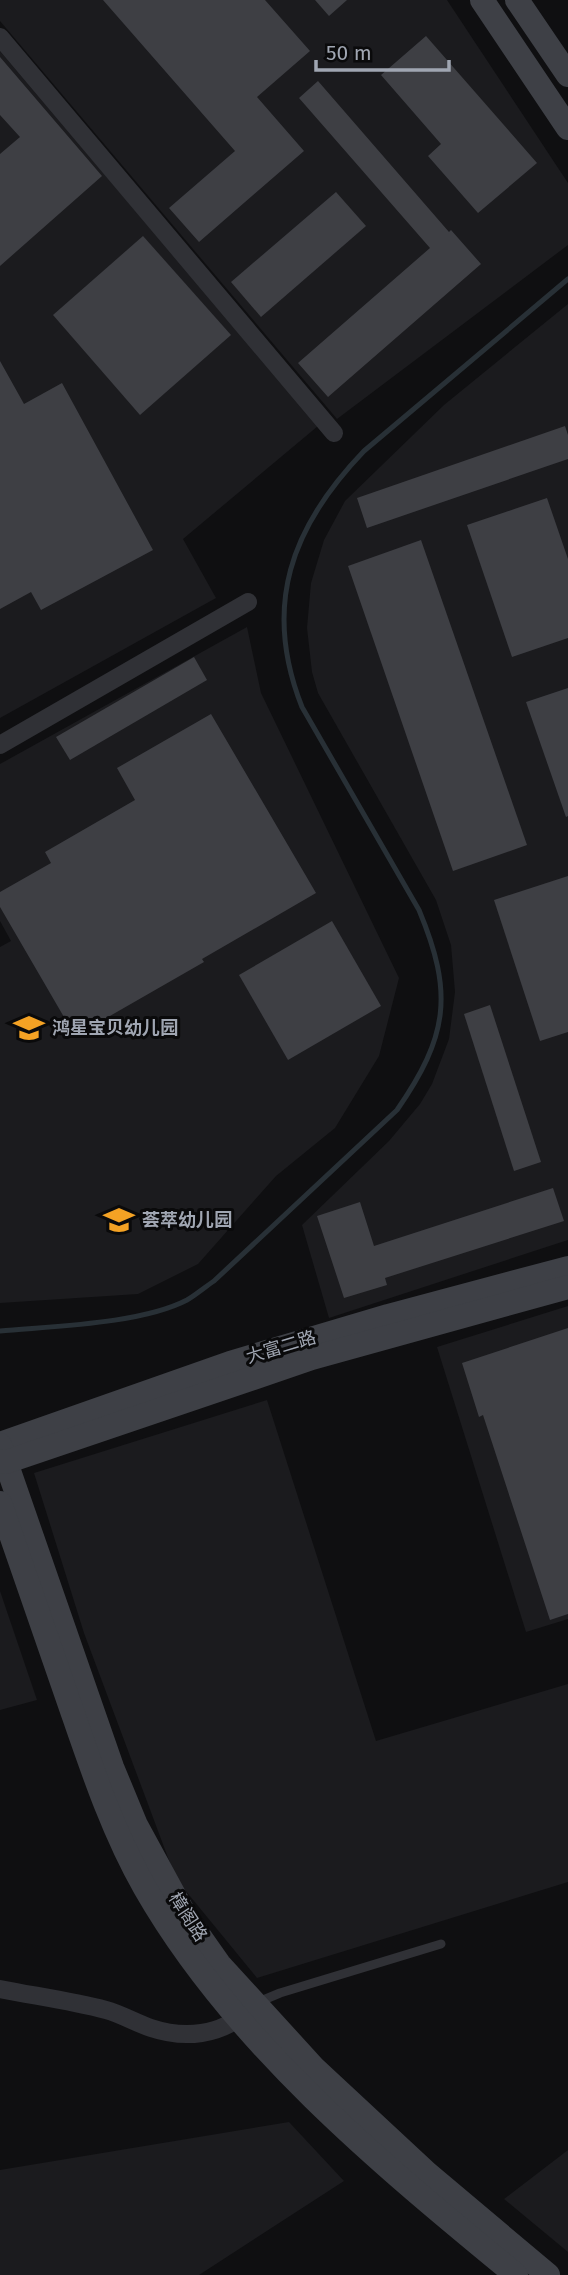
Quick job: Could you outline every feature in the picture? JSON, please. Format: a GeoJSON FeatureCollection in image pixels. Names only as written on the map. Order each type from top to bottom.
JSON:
{"type":"FeatureCollection","features":[{"type":"Feature","properties":{"kind":"main road"},"geometry":{"type":"LineString","coordinates":[[482,0],[568,128]]}},
{"type":"Feature","properties":{"kind":"main road"},"geometry":{"type":"LineString","coordinates":[[517,0],[568,75]]}},
{"type":"Feature","properties":{"kind":"main road","name":"大富二路"},"geometry":{"type":"LineString","coordinates":[[1,1453],[230,1363],[388,1316],[568,1268]]}},
{"type":"Feature","properties":{"kind":"main road","name":"大富二路"},"geometry":{"type":"LineString","coordinates":[[1,1453],[300,1362],[568,1287]]}},
{"type":"Feature","properties":{"kind":"main road","name":"樟阁路"},"geometry":{"type":"LineString","coordinates":[[1,1453],[112,1767],[136,1825],[186,1917],[247,2011],[301,2085],[516,2275]]}},
{"type":"Feature","properties":{"kind":"main road","name":"樟阁路"},"geometry":{"type":"LineString","coordinates":[[0,1503],[93,1772],[143,1886],[169,1929],[202,1975],[306,2060],[428,2174],[548,2275]]}},
{"type":"Feature","properties":{"kind":"street"},"geometry":{"type":"LineString","coordinates":[[0,37],[334,433]]}},
{"type":"Feature","properties":{"kind":"street"},"geometry":{"type":"LineString","coordinates":[[0,745],[248,602]]}},
{"type":"Feature","properties":{"kind":"street"},"geometry":{"type":"LineString","coordinates":[[0,1989],[108,2010],[152,2028],[178,2033],[205,2034],[247,2011]]}},
{"type":"Feature","properties":{"kind":"lane"},"geometry":{"type":"LineString","coordinates":[[247,2011],[280,1993],[441,1944]]}},
{"type":"Feature","properties":{"kind":"shaded area"},"geometry":{"type":"Polygon","coordinates":[[[0,0],[447,0],[568,183],[568,245],[337,419],[0,21],[0,0]]]}},
{"type":"Feature","properties":{"kind":"shaded area"},"geometry":{"type":"Polygon","coordinates":[[[0,51],[318,426],[183,539],[216,598],[0,718],[0,51]]]}},
{"type":"Feature","properties":{"kind":"shaded area"},"geometry":{"type":"Polygon","coordinates":[[[568,304],[568,1240],[329,1318],[302,1225],[389,1141],[420,1104],[432,1084],[449,1039],[455,992],[451,945],[436,900],[318,693],[312,672],[307,628],[311,583],[324,540],[345,501],[444,405],[568,304]]]}},
{"type":"Feature","properties":{"kind":"shaded area"},"geometry":{"type":"Polygon","coordinates":[[[247,627],[261,693],[399,978],[379,1056],[335,1128],[276,1176],[198,1264],[138,1294],[0,1303],[0,947],[11,941],[0,921],[0,764],[247,627]]]}},
{"type":"Feature","properties":{"kind":"shaded area"},"geometry":{"type":"Polygon","coordinates":[[[568,1306],[568,1619],[526,1632],[437,1347],[568,1306]]]}},
{"type":"Feature","properties":{"kind":"shaded area"},"geometry":{"type":"Polygon","coordinates":[[[267,1400],[376,1741],[568,1684],[568,1882],[257,1978],[176,1879],[84,1633],[34,1473],[267,1400]]]}},
{"type":"Feature","properties":{"kind":"shaded area"},"geometry":{"type":"Polygon","coordinates":[[[0,1591],[37,1700],[0,1710],[0,1591]]]}},
{"type":"Feature","properties":{"kind":"shaded area"},"geometry":{"type":"Polygon","coordinates":[[[289,2122],[344,2181],[199,2275],[0,2275],[0,2170],[289,2122]]]}},
{"type":"Feature","properties":{"kind":"shaded area"},"geometry":{"type":"Polygon","coordinates":[[[568,2150],[568,2252],[504,2199],[568,2150]]]}},
{"type":"Feature","properties":{"kind":"building"},"geometry":{"type":"Polygon","coordinates":[[[103,0],[265,0],[310,51],[257,97],[304,151],[199,242],[169,208],[235,151],[103,0]]]}},
{"type":"Feature","properties":{"kind":"building"},"geometry":{"type":"Polygon","coordinates":[[[315,0],[347,0],[329,16],[315,0]]]}},
{"type":"Feature","properties":{"kind":"building"},"geometry":{"type":"Polygon","coordinates":[[[426,36],[537,163],[478,213],[428,156],[441,144],[381,75],[426,36]]]}},
{"type":"Feature","properties":{"kind":"building"},"geometry":{"type":"Polygon","coordinates":[[[0,57],[102,176],[0,266],[0,154],[20,137],[0,115],[0,57]]]}},
{"type":"Feature","properties":{"kind":"building"},"geometry":{"type":"Polygon","coordinates":[[[318,81],[449,232],[451,230],[481,264],[328,397],[298,363],[430,248],[299,98],[318,81]]]}},
{"type":"Feature","properties":{"kind":"building"},"geometry":{"type":"Polygon","coordinates":[[[336,192],[366,226],[261,317],[231,282],[336,192]]]}},
{"type":"Feature","properties":{"kind":"building"},"geometry":{"type":"Polygon","coordinates":[[[143,236],[231,335],[140,415],[53,315],[143,236]]]}},
{"type":"Feature","properties":{"kind":"building"},"geometry":{"type":"Polygon","coordinates":[[[0,361],[24,404],[62,383],[153,550],[41,610],[31,592],[0,609],[0,361]]]}},
{"type":"Feature","properties":{"kind":"building"},"geometry":{"type":"Polygon","coordinates":[[[565,426],[568,435],[568,459],[367,528],[357,498],[565,426]]]}},
{"type":"Feature","properties":{"kind":"building"},"geometry":{"type":"Polygon","coordinates":[[[547,498],[568,559],[568,638],[512,657],[467,525],[547,498]]]}},
{"type":"Feature","properties":{"kind":"building"},"geometry":{"type":"Polygon","coordinates":[[[421,540],[527,845],[453,871],[348,566],[421,540]]]}},
{"type":"Feature","properties":{"kind":"building"},"geometry":{"type":"Polygon","coordinates":[[[194,657],[207,680],[70,760],[56,737],[194,657]]]}},
{"type":"Feature","properties":{"kind":"building"},"geometry":{"type":"Polygon","coordinates":[[[568,688],[568,816],[566,817],[526,702],[568,688]]]}},
{"type":"Feature","properties":{"kind":"building"},"geometry":{"type":"Polygon","coordinates":[[[211,714],[316,893],[202,959],[204,962],[75,1036],[0,907],[0,892],[51,863],[45,852],[135,800],[117,768],[211,714]]]}},
{"type":"Feature","properties":{"kind":"building"},"geometry":{"type":"Polygon","coordinates":[[[568,876],[568,1032],[540,1041],[494,900],[568,876]]]}},
{"type":"Feature","properties":{"kind":"building"},"geometry":{"type":"Polygon","coordinates":[[[332,921],[381,1006],[288,1060],[239,975],[332,921]]]}},
{"type":"Feature","properties":{"kind":"building"},"geometry":{"type":"Polygon","coordinates":[[[490,1005],[541,1162],[514,1171],[464,1014],[490,1005]]]}},
{"type":"Feature","properties":{"kind":"building"},"geometry":{"type":"Polygon","coordinates":[[[553,1188],[564,1221],[385,1278],[387,1285],[344,1298],[317,1216],[360,1202],[374,1246],[553,1188]]]}},
{"type":"Feature","properties":{"kind":"building"},"geometry":{"type":"Polygon","coordinates":[[[568,1328],[568,1614],[550,1620],[483,1415],[479,1417],[462,1363],[568,1328]]]}},
{"type":"Feature","properties":{"kind":"waterway"},"geometry":{"type":"LineString","coordinates":[[0,1331],[122,1319],[168,1308],[190,1298],[214,1281],[397,1110],[414,1084],[436,1036],[441,991],[438,966],[419,910],[302,707],[290,670],[285,635],[285,602],[291,570],[302,539],[318,509],[364,451],[568,279]]}},
{"type":"Feature","properties":{"kind":"place","name":"鸿星宝贝幼儿园"},"geometry":{"type":"Point","coordinates":[29,1028]}},
{"type":"Feature","properties":{"kind":"place","name":"荟萃幼儿园"},"geometry":{"type":"Point","coordinates":[119,1220]}}]}
